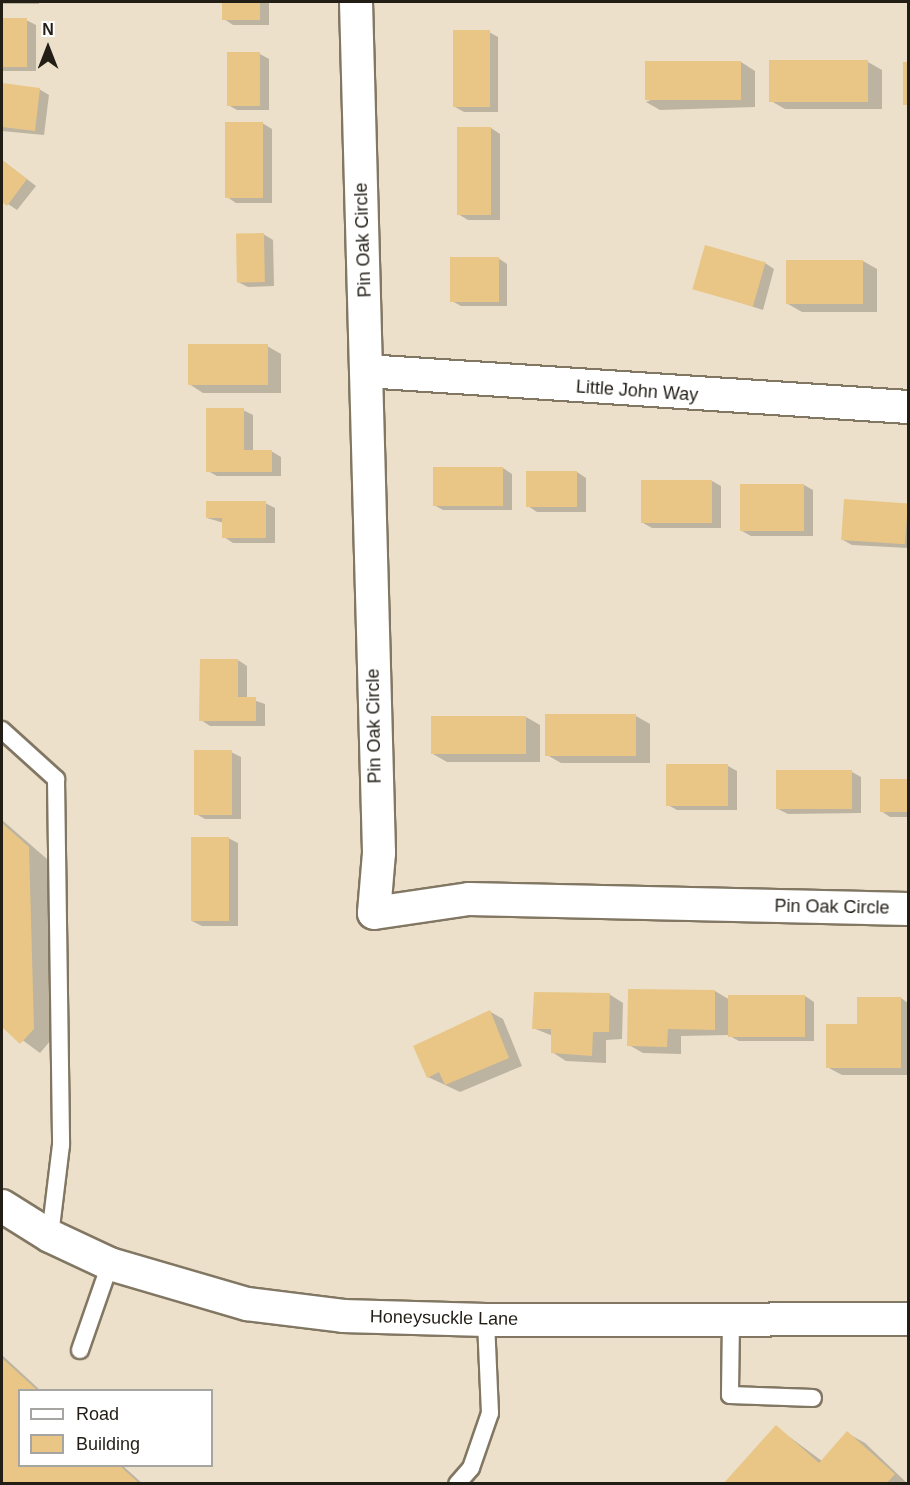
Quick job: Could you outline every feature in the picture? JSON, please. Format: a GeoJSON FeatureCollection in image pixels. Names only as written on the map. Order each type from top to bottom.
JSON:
{"type":"FeatureCollection","features":[{"type":"Feature","properties":{"kind":"street","name":"Pin Oak Circle"},"geometry":{"type":"LineString","coordinates":[[356,2],[379,853],[374,914],[469,899],[909,909]]}},
{"type":"Feature","properties":{"kind":"street","name":"Little John Way"},"geometry":{"type":"LineString","coordinates":[[366,371],[909,407]]}},
{"type":"Feature","properties":{"kind":"street","name":"Honeysuckle Lane"},"geometry":{"type":"LineString","coordinates":[[2,1206],[50,1236],[110,1264],[247,1304],[343,1316],[486,1320],[909,1319]]}},
{"type":"Feature","properties":{"kind":"lane"},"geometry":{"type":"LineString","coordinates":[[2,730],[56,779],[61,1145],[50,1236]]}},
{"type":"Feature","properties":{"kind":"lane"},"geometry":{"type":"LineString","coordinates":[[80,1350],[110,1264]]}},
{"type":"Feature","properties":{"kind":"lane"},"geometry":{"type":"LineString","coordinates":[[457,1484],[471,1468],[490,1413],[486,1320]]}},
{"type":"Feature","properties":{"kind":"lane"},"geometry":{"type":"LineString","coordinates":[[731,1320],[730,1395],[813,1398]]}},
{"type":"Feature","properties":{"kind":"building"},"geometry":{"type":"Polygon","coordinates":[[[222,2],[260,2],[260,20],[222,20],[222,2]]]}},
{"type":"Feature","properties":{"kind":"building"},"geometry":{"type":"Polygon","coordinates":[[[2,18],[27,18],[27,67],[2,67],[2,18]]]}},
{"type":"Feature","properties":{"kind":"building"},"geometry":{"type":"Polygon","coordinates":[[[453,30],[490,30],[490,107],[453,107],[453,30]]]}},
{"type":"Feature","properties":{"kind":"building"},"geometry":{"type":"Polygon","coordinates":[[[227,52],[260,52],[260,106],[227,106],[227,52]]]}},
{"type":"Feature","properties":{"kind":"building"},"geometry":{"type":"Polygon","coordinates":[[[769,60],[868,60],[868,102],[769,102],[769,60]]]}},
{"type":"Feature","properties":{"kind":"building"},"geometry":{"type":"Polygon","coordinates":[[[645,61],[741,61],[741,100],[645,100],[645,61]]]}},
{"type":"Feature","properties":{"kind":"building"},"geometry":{"type":"Polygon","coordinates":[[[903,62],[908,62],[908,105],[903,105],[903,62]]]}},
{"type":"Feature","properties":{"kind":"building"},"geometry":{"type":"Polygon","coordinates":[[[2,83],[40,88],[35,131],[2,127],[2,83]]]}},
{"type":"Feature","properties":{"kind":"building"},"geometry":{"type":"Polygon","coordinates":[[[225,122],[263,122],[263,198],[225,198],[225,122]]]}},
{"type":"Feature","properties":{"kind":"building"},"geometry":{"type":"Polygon","coordinates":[[[457,127],[491,127],[491,215],[457,215],[457,127]]]}},
{"type":"Feature","properties":{"kind":"building"},"geometry":{"type":"Polygon","coordinates":[[[2,160],[27,179],[7,206],[2,202],[2,160]]]}},
{"type":"Feature","properties":{"kind":"building"},"geometry":{"type":"Polygon","coordinates":[[[236,233],[264,233],[265,282],[237,282],[236,233]]]}},
{"type":"Feature","properties":{"kind":"building"},"geometry":{"type":"Polygon","coordinates":[[[705,245],[766,262],[753,307],[692,289],[705,245]]]}},
{"type":"Feature","properties":{"kind":"building"},"geometry":{"type":"Polygon","coordinates":[[[450,257],[499,257],[499,302],[450,302],[450,257]]]}},
{"type":"Feature","properties":{"kind":"building"},"geometry":{"type":"Polygon","coordinates":[[[786,260],[863,260],[863,304],[786,304],[786,260]]]}},
{"type":"Feature","properties":{"kind":"building"},"geometry":{"type":"Polygon","coordinates":[[[188,344],[268,344],[268,385],[188,385],[188,344]]]}},
{"type":"Feature","properties":{"kind":"building"},"geometry":{"type":"Polygon","coordinates":[[[206,408],[244,408],[244,450],[272,450],[272,472],[206,472],[206,408]]]}},
{"type":"Feature","properties":{"kind":"building"},"geometry":{"type":"Polygon","coordinates":[[[433,467],[503,467],[503,506],[433,506],[433,467]]]}},
{"type":"Feature","properties":{"kind":"building"},"geometry":{"type":"Polygon","coordinates":[[[526,471],[577,471],[577,507],[526,507],[526,471]]]}},
{"type":"Feature","properties":{"kind":"building"},"geometry":{"type":"Polygon","coordinates":[[[641,480],[712,480],[712,523],[641,523],[641,480]]]}},
{"type":"Feature","properties":{"kind":"building"},"geometry":{"type":"Polygon","coordinates":[[[740,484],[804,484],[804,531],[740,531],[740,484]]]}},
{"type":"Feature","properties":{"kind":"building"},"geometry":{"type":"Polygon","coordinates":[[[844,499],[908,503],[905,544],[841,540],[844,499]]]}},
{"type":"Feature","properties":{"kind":"building"},"geometry":{"type":"Polygon","coordinates":[[[206,501],[266,501],[266,538],[222,538],[222,518],[206,518],[206,501]]]}},
{"type":"Feature","properties":{"kind":"building"},"geometry":{"type":"Polygon","coordinates":[[[200,659],[238,659],[238,697],[256,697],[256,721],[199,721],[200,659]]]}},
{"type":"Feature","properties":{"kind":"building"},"geometry":{"type":"Polygon","coordinates":[[[545,714],[636,714],[636,756],[545,756],[545,714]]]}},
{"type":"Feature","properties":{"kind":"building"},"geometry":{"type":"Polygon","coordinates":[[[431,716],[526,716],[526,754],[431,754],[431,716]]]}},
{"type":"Feature","properties":{"kind":"building"},"geometry":{"type":"Polygon","coordinates":[[[194,750],[232,750],[232,815],[194,815],[194,750]]]}},
{"type":"Feature","properties":{"kind":"building"},"geometry":{"type":"Polygon","coordinates":[[[666,764],[728,764],[728,806],[666,806],[666,764]]]}},
{"type":"Feature","properties":{"kind":"building"},"geometry":{"type":"Polygon","coordinates":[[[776,770],[852,770],[852,809],[776,809],[776,770]]]}},
{"type":"Feature","properties":{"kind":"building"},"geometry":{"type":"Polygon","coordinates":[[[880,779],[908,779],[908,812],[880,812],[880,779]]]}},
{"type":"Feature","properties":{"kind":"building"},"geometry":{"type":"Polygon","coordinates":[[[2,823],[29,847],[34,1029],[20,1044],[2,1027],[2,823]]]}},
{"type":"Feature","properties":{"kind":"building"},"geometry":{"type":"Polygon","coordinates":[[[191,837],[229,837],[229,921],[191,921],[191,837]]]}},
{"type":"Feature","properties":{"kind":"building"},"geometry":{"type":"Polygon","coordinates":[[[628,989],[715,990],[715,1030],[668,1029],[667,1047],[627,1046],[628,989]]]}},
{"type":"Feature","properties":{"kind":"building"},"geometry":{"type":"Polygon","coordinates":[[[534,992],[610,993],[609,1032],[593,1032],[592,1056],[551,1053],[551,1029],[532,1029],[534,992]]]}},
{"type":"Feature","properties":{"kind":"building"},"geometry":{"type":"Polygon","coordinates":[[[728,995],[805,995],[805,1037],[728,1037],[728,995]]]}},
{"type":"Feature","properties":{"kind":"building"},"geometry":{"type":"Polygon","coordinates":[[[857,997],[901,997],[901,1068],[826,1068],[826,1024],[857,1024],[857,997]]]}},
{"type":"Feature","properties":{"kind":"building"},"geometry":{"type":"Polygon","coordinates":[[[490,1010],[509,1058],[445,1085],[439,1072],[427,1078],[413,1046],[490,1010]]]}},
{"type":"Feature","properties":{"kind":"building"},"geometry":{"type":"Polygon","coordinates":[[[2,1358],[36,1389],[18,1389],[18,1467],[121,1467],[140,1484],[2,1484],[2,1358]]]}},
{"type":"Feature","properties":{"kind":"building"},"geometry":{"type":"Polygon","coordinates":[[[776,1425],[819,1463],[847,1431],[895,1474],[886,1484],[723,1484],[776,1425]]]}}]}
